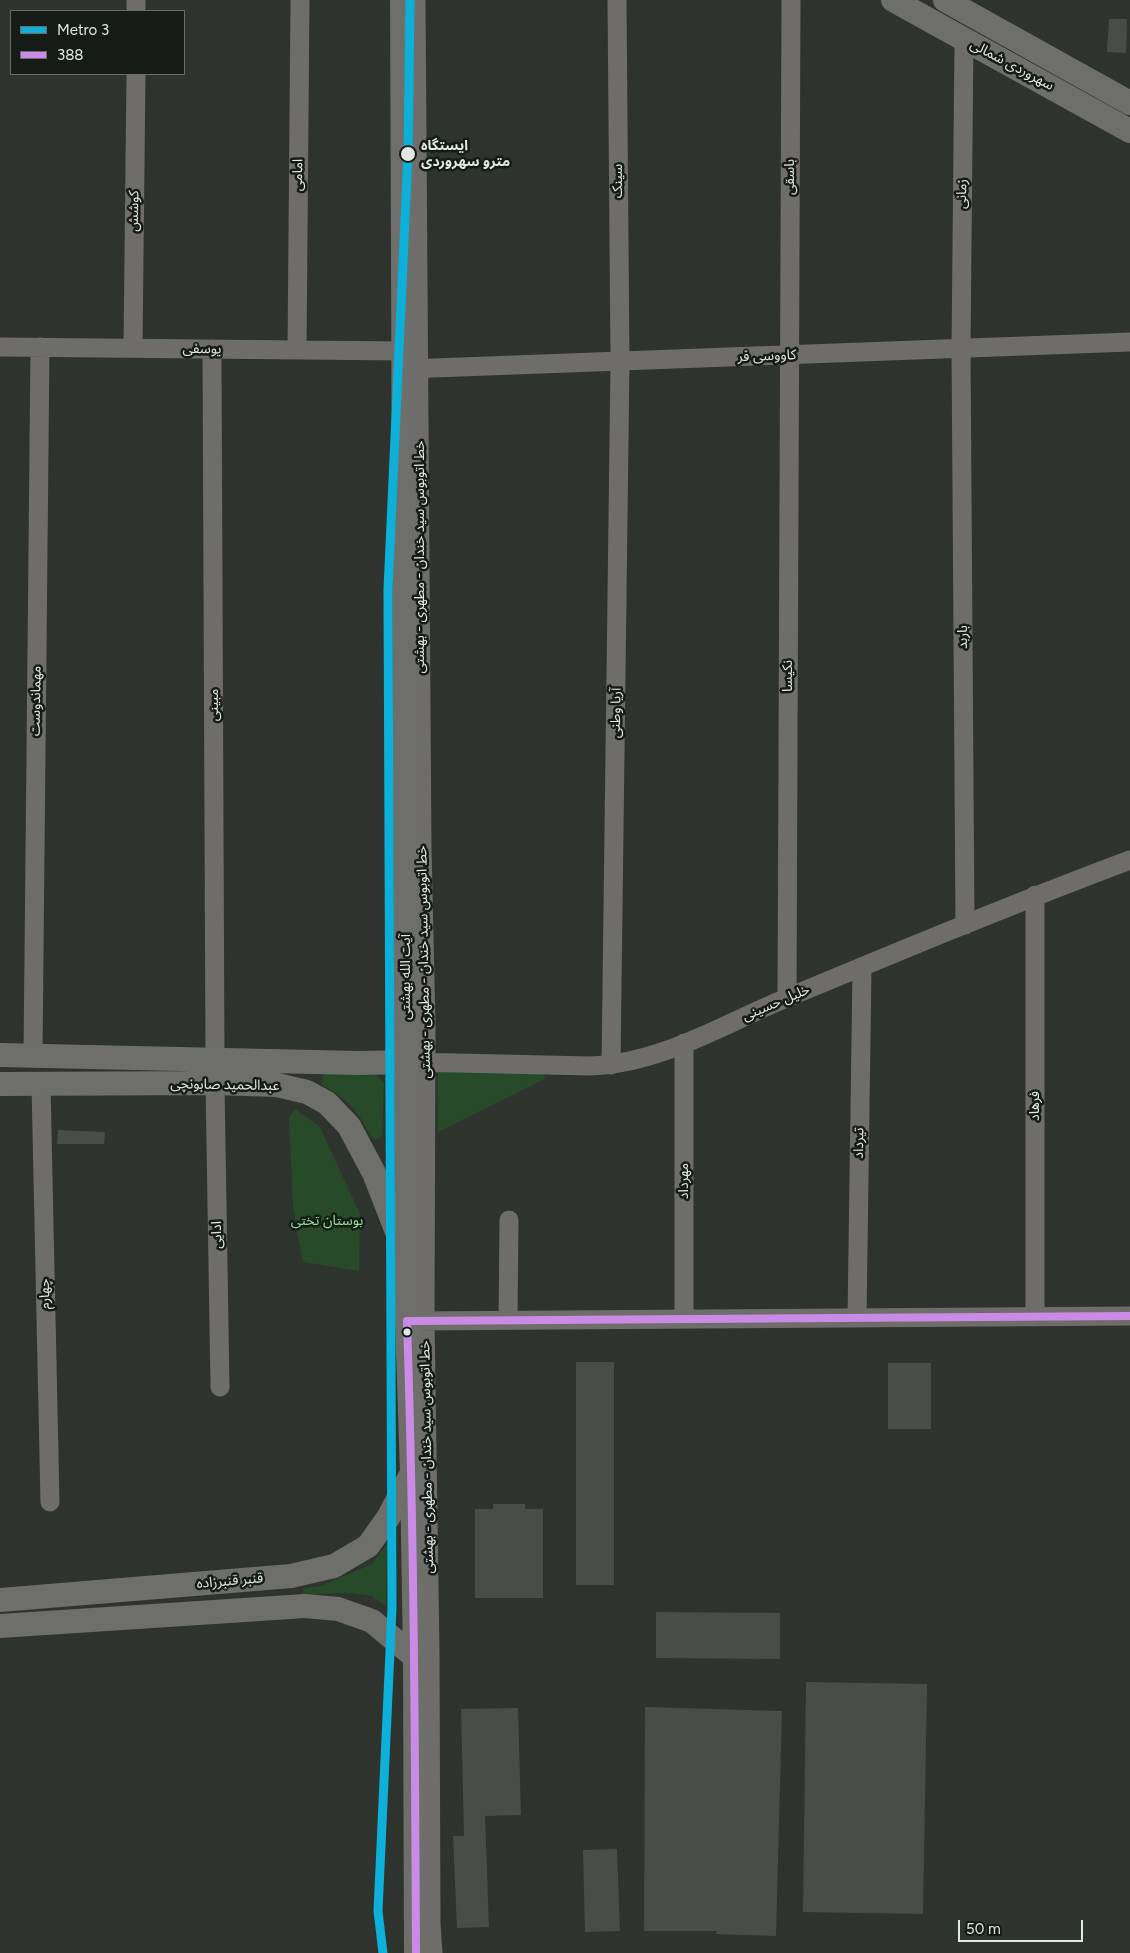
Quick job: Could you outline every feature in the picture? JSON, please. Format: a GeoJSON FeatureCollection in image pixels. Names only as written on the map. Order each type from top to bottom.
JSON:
{"type":"FeatureCollection","features":[{"type":"Feature","properties":{"kind":"main road","name":"آیت الله بهشتی"},"geometry":{"type":"LineString","coordinates":[[402,0],[416,1062],[407,1260],[416,1321],[412,1473],[416,1953]]}},
{"type":"Feature","properties":{"kind":"main road","name":"سهروردی شمالی"},"geometry":{"type":"LineString","coordinates":[[893,0],[1130,131]]}},
{"type":"Feature","properties":{"kind":"main road","name":"سهروردی شمالی"},"geometry":{"type":"LineString","coordinates":[[958,4],[1130,103]]}},
{"type":"Feature","properties":{"kind":"main road","name":"عبدالحمید صابونچی"},"geometry":{"type":"LineString","coordinates":[[0,1055],[33,1056],[215,1072],[298,1088],[318,1097],[335,1110],[349,1126],[367,1158],[382,1191],[407,1260]]}},
{"type":"Feature","properties":{"kind":"main road","name":"عبدالحمید صابونچی"},"geometry":{"type":"LineString","coordinates":[[0,1084],[41,1085],[215,1072],[416,1062]]}},
{"type":"Feature","properties":{"kind":"main road","name":"قنبر قنبرزاده"},"geometry":{"type":"LineString","coordinates":[[0,1600],[291,1576],[334,1566],[368,1546],[388,1518],[412,1473]]}},
{"type":"Feature","properties":{"kind":"main road"},"geometry":{"type":"LineString","coordinates":[[0,1626],[305,1606],[338,1609],[372,1621],[415,1657]]}},
{"type":"Feature","properties":{"kind":"street","name":"امامی"},"geometry":{"type":"LineString","coordinates":[[297,350],[300,0]]}},
{"type":"Feature","properties":{"kind":"street"},"geometry":{"type":"LineString","coordinates":[[408,363],[416,0]]}},
{"type":"Feature","properties":{"kind":"street","name":"سینک"},"geometry":{"type":"LineString","coordinates":[[617,0],[620,361]]}},
{"type":"Feature","properties":{"kind":"street","name":"باسقی"},"geometry":{"type":"LineString","coordinates":[[789,355],[790,0]]}},
{"type":"Feature","properties":{"kind":"street","name":"زمانی"},"geometry":{"type":"LineString","coordinates":[[961,348],[964,39]]}},
{"type":"Feature","properties":{"kind":"street","name":"کوشش"},"geometry":{"type":"LineString","coordinates":[[133,348],[136,75]]}},
{"type":"Feature","properties":{"kind":"street","name":"کاووسی فر"},"geometry":{"type":"LineString","coordinates":[[408,363],[620,361],[1130,342]]}},
{"type":"Feature","properties":{"kind":"street","name":"یوسفی"},"geometry":{"type":"LineString","coordinates":[[0,347],[297,350],[408,363]]}},
{"type":"Feature","properties":{"kind":"street","name":"مهماندوست"},"geometry":{"type":"LineString","coordinates":[[33,1056],[40,348]]}},
{"type":"Feature","properties":{"kind":"street","name":"باربد"},"geometry":{"type":"LineString","coordinates":[[961,348],[965,926]]}},
{"type":"Feature","properties":{"kind":"street","name":"مبینی"},"geometry":{"type":"LineString","coordinates":[[212,349],[215,1072]]}},
{"type":"Feature","properties":{"kind":"street","name":"نکیسا"},"geometry":{"type":"LineString","coordinates":[[787,998],[789,355]]}},
{"type":"Feature","properties":{"kind":"street","name":"آریا وطنی"},"geometry":{"type":"LineString","coordinates":[[612,1065],[620,361]]}},
{"type":"Feature","properties":{"kind":"street","name":"خلیل حسینی"},"geometry":{"type":"LineString","coordinates":[[416,1062],[563,1066],[612,1065],[648,1056],[684,1043],[1035,895],[1130,860]]}},
{"type":"Feature","properties":{"kind":"street","name":"فرهاد"},"geometry":{"type":"LineString","coordinates":[[1035,895],[1035,1317]]}},
{"type":"Feature","properties":{"kind":"street","name":"تیرداد"},"geometry":{"type":"LineString","coordinates":[[857,1318],[862,968]]}},
{"type":"Feature","properties":{"kind":"street","name":"مهرداد"},"geometry":{"type":"LineString","coordinates":[[684,1043],[684,1319]]}},
{"type":"Feature","properties":{"kind":"street","name":"خط اتوبوس سید خندان - مطهری - بهشتی"},"geometry":{"type":"LineString","coordinates":[[416,1062],[416,1321],[430,1653],[430,1924],[433,1953]]}},
{"type":"Feature","properties":{"kind":"street","name":"ادایی"},"geometry":{"type":"LineString","coordinates":[[215,1072],[220,1387]]}},
{"type":"Feature","properties":{"kind":"street","name":"چهارم"},"geometry":{"type":"LineString","coordinates":[[41,1085],[50,1502]]}},
{"type":"Feature","properties":{"kind":"street"},"geometry":{"type":"LineString","coordinates":[[508,1320],[509,1220]]}},
{"type":"Feature","properties":{"kind":"street"},"geometry":{"type":"LineString","coordinates":[[416,1321],[1130,1316]]}},
{"type":"Feature","properties":{"kind":"green space"},"geometry":{"type":"Polygon","coordinates":[[[438,1070],[544,1073],[545,1079],[438,1132],[438,1070]]]}},
{"type":"Feature","properties":{"kind":"green space"},"geometry":{"type":"Polygon","coordinates":[[[323,1073],[376,1075],[384,1083],[382,1134],[379,1139],[373,1139],[347,1102],[322,1085],[323,1073]]]}},
{"type":"Feature","properties":{"kind":"green space","name":"بوستان تختی"},"geometry":{"type":"Polygon","coordinates":[[[295,1109],[320,1127],[360,1214],[359,1271],[303,1262],[293,1208],[289,1118],[295,1109]]]}},
{"type":"Feature","properties":{"kind":"green space"},"geometry":{"type":"Polygon","coordinates":[[[387,1544],[386,1606],[372,1596],[351,1593],[303,1594],[303,1589],[321,1586],[372,1564],[387,1544]]]}},
{"type":"Feature","properties":{"kind":"building"},"geometry":{"type":"Polygon","coordinates":[[[1109,19],[1127,19],[1126,53],[1107,52],[1109,19]]]}},
{"type":"Feature","properties":{"kind":"building"},"geometry":{"type":"Polygon","coordinates":[[[58,1130],[105,1132],[104,1144],[57,1144],[58,1130]]]}},
{"type":"Feature","properties":{"kind":"building"},"geometry":{"type":"Polygon","coordinates":[[[576,1362],[614,1362],[614,1585],[576,1585],[576,1362]]]}},
{"type":"Feature","properties":{"kind":"building"},"geometry":{"type":"Polygon","coordinates":[[[888,1363],[931,1363],[931,1429],[888,1429],[888,1363]]]}},
{"type":"Feature","properties":{"kind":"building"},"geometry":{"type":"Polygon","coordinates":[[[493,1504],[525,1504],[525,1509],[543,1509],[543,1598],[475,1598],[475,1509],[493,1509],[493,1504]]]}},
{"type":"Feature","properties":{"kind":"building"},"geometry":{"type":"Polygon","coordinates":[[[656,1612],[780,1613],[780,1659],[656,1658],[656,1612]]]}},
{"type":"Feature","properties":{"kind":"building"},"geometry":{"type":"Polygon","coordinates":[[[806,1682],[927,1684],[923,1914],[803,1912],[806,1682]]]}},
{"type":"Feature","properties":{"kind":"building"},"geometry":{"type":"Polygon","coordinates":[[[645,1707],[782,1711],[776,1936],[716,1934],[717,1931],[644,1931],[645,1707]]]}},
{"type":"Feature","properties":{"kind":"building"},"geometry":{"type":"Polygon","coordinates":[[[518,1708],[521,1815],[485,1816],[489,1927],[457,1928],[453,1836],[464,1836],[461,1709],[518,1708]]]}},
{"type":"Feature","properties":{"kind":"building"},"geometry":{"type":"Polygon","coordinates":[[[617,1849],[620,1931],[585,1932],[583,1850],[617,1849]]]}},
{"type":"Feature","properties":{"kind":"metro line","name":"3"},"geometry":{"type":"LineString","coordinates":[[383,1953],[378,1911],[392,1608],[388,589],[408,154],[410,0]]}},
{"type":"Feature","properties":{"kind":"transit line","name":"388"},"geometry":{"type":"LineString","coordinates":[[416,1953],[413,1558],[407,1321],[1130,1316]]}},
{"type":"Feature","properties":{"kind":"place","name":"ایستگاه مترو سهروردی"},"geometry":{"type":"Point","coordinates":[408,154]}}]}
